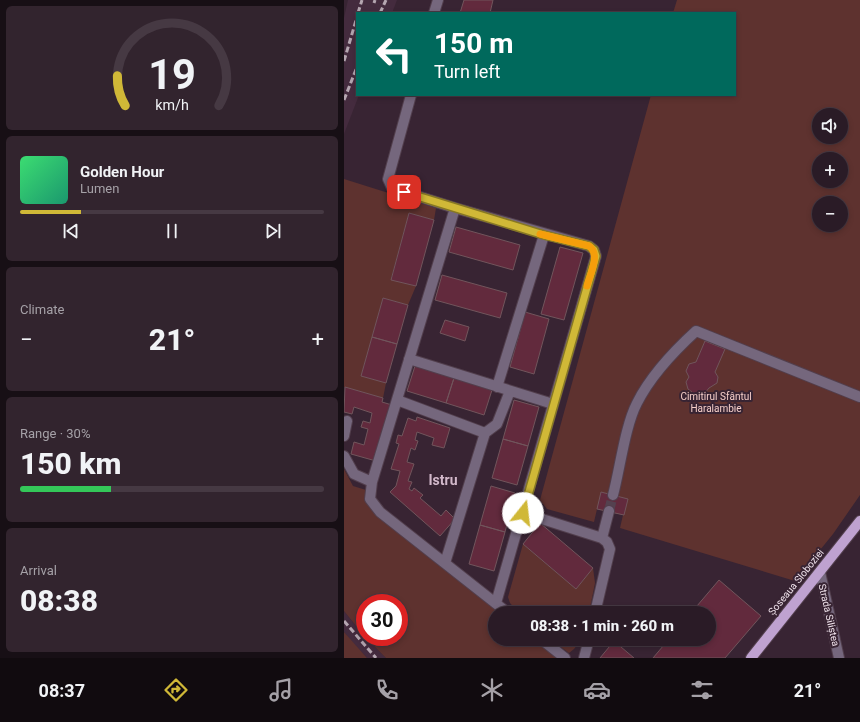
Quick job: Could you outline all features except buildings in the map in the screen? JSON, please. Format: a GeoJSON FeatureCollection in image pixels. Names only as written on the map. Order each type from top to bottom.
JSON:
{"type":"FeatureCollection","features":[{"type":"Feature","properties":{"kind":"main road","name":"Șoseaua Sloboziei"},"geometry":{"type":"LineString","coordinates":[[751,658],[860,521]]}},
{"type":"Feature","properties":{"kind":"street"},"geometry":{"type":"LineString","coordinates":[[434,12],[438,0]]}},
{"type":"Feature","properties":{"kind":"street"},"geometry":{"type":"LineString","coordinates":[[411,96],[388,179],[392,188],[544,235],[589,246],[594,250],[596,256],[496,603]]}},
{"type":"Feature","properties":{"kind":"street"},"geometry":{"type":"LineString","coordinates":[[455,208],[372,482],[370,499],[380,512],[500,606]]}},
{"type":"Feature","properties":{"kind":"street"},"geometry":{"type":"LineString","coordinates":[[497,387],[544,235]]}},
{"type":"Feature","properties":{"kind":"street"},"geometry":{"type":"LineString","coordinates":[[613,495],[636,404],[653,377],[675,350],[696,331],[860,398]]}},
{"type":"Feature","properties":{"kind":"street"},"geometry":{"type":"LineString","coordinates":[[410,359],[553,404]]}},
{"type":"Feature","properties":{"kind":"street"},"geometry":{"type":"LineString","coordinates":[[445,563],[485,433],[497,424],[510,390]]}},
{"type":"Feature","properties":{"kind":"street"},"geometry":{"type":"LineString","coordinates":[[397,400],[485,433]]}},
{"type":"Feature","properties":{"kind":"street"},"geometry":{"type":"LineString","coordinates":[[344,436],[347,421]]}},
{"type":"Feature","properties":{"kind":"street"},"geometry":{"type":"LineString","coordinates":[[344,456],[354,474],[372,482]]}},
{"type":"Feature","properties":{"kind":"street"},"geometry":{"type":"LineString","coordinates":[[602,538],[609,511]]}},
{"type":"Feature","properties":{"kind":"street"},"geometry":{"type":"LineString","coordinates":[[523,513],[602,538],[607,542],[610,549],[597,606]]}},
{"type":"Feature","properties":{"kind":"street","name":"Strada Siliștea"},"geometry":{"type":"LineString","coordinates":[[820,572],[839,658]]}},
{"type":"Feature","properties":{"kind":"street"},"geometry":{"type":"LineString","coordinates":[[550,646],[565,658]]}},
{"type":"Feature","properties":{"kind":"street"},"geometry":{"type":"LineString","coordinates":[[584,658],[587,646]]}},
{"type":"Feature","properties":{"kind":"shaded area"},"geometry":{"type":"Polygon","coordinates":[[[348,0],[397,0],[392,12],[356,12],[356,96],[359,96],[344,134],[344,18],[348,0]]]}},
{"type":"Feature","properties":{"kind":"shaded area"},"geometry":{"type":"Polygon","coordinates":[[[344,611],[356,626],[356,646],[374,646],[386,658],[367,658],[353,643],[344,632],[344,611]]]}},
{"type":"Feature","properties":{"kind":"green space","name":"Cimitirul Sfântul Haralambie"},"geometry":{"type":"Polygon","coordinates":[[[677,0],[860,0],[860,495],[833,534],[795,581],[620,528],[623,515],[597,509],[594,522],[547,509],[540,500],[651,96],[736,96],[736,12],[673,12],[677,0]]]}},
{"type":"Feature","properties":{"kind":"green space"},"geometry":{"type":"Polygon","coordinates":[[[344,179],[436,208],[434,220],[409,213],[391,279],[416,286],[408,305],[383,298],[361,376],[386,383],[383,398],[344,387],[344,179]]]}},
{"type":"Feature","properties":{"kind":"green space"},"geometry":{"type":"Polygon","coordinates":[[[344,469],[353,486],[366,490],[370,499],[495,606],[488,606],[488,646],[544,646],[559,658],[386,658],[374,646],[408,646],[408,594],[356,594],[356,626],[344,611],[344,469]]]}},
{"type":"Feature","properties":{"kind":"green space"},"geometry":{"type":"Polygon","coordinates":[[[523,544],[576,589],[593,568],[595,583],[590,606],[513,606],[508,597],[523,544]]]}},
{"type":"Feature","properties":{"kind":"green space"},"geometry":{"type":"Polygon","coordinates":[[[344,632],[367,658],[344,658],[344,632]]]}},
{"type":"Feature","properties":{"kind":"green space"},"geometry":{"type":"Polygon","coordinates":[[[560,646],[576,646],[569,653],[560,646]]]}},
{"type":"Feature","properties":{"kind":"tunnel"},"geometry":{"type":"LineString","coordinates":[[609,511],[613,495]]}},
{"type":"Feature","properties":{"kind":"railway"},"geometry":{"type":"LineString","coordinates":[[358,12],[362,0]]}},
{"type":"Feature","properties":{"kind":"railway"},"geometry":{"type":"LineString","coordinates":[[380,12],[386,0]]}},
{"type":"Feature","properties":{"kind":"railway"},"geometry":{"type":"LineString","coordinates":[[344,61],[356,20]]}},
{"type":"Feature","properties":{"kind":"railway"},"geometry":{"type":"LineString","coordinates":[[344,100],[356,70]]}},
{"type":"Feature","properties":{"kind":"railway"},"geometry":{"type":"LineString","coordinates":[[344,621],[376,658]]}},
{"type":"Feature","properties":{"kind":"slow traffic"},"geometry":{"type":"LineString","coordinates":[[540,234],[589,246],[594,250],[596,256],[587,286]]}},
{"type":"Feature","properties":{"kind":"district","name":"Istru"},"geometry":{"type":"Point","coordinates":[443,480]}},
{"type":"Feature","properties":{"kind":"route"},"geometry":{"type":"LineString","coordinates":[[404,192],[544,235],[589,246],[594,250],[596,256],[523,513]]}}]}
